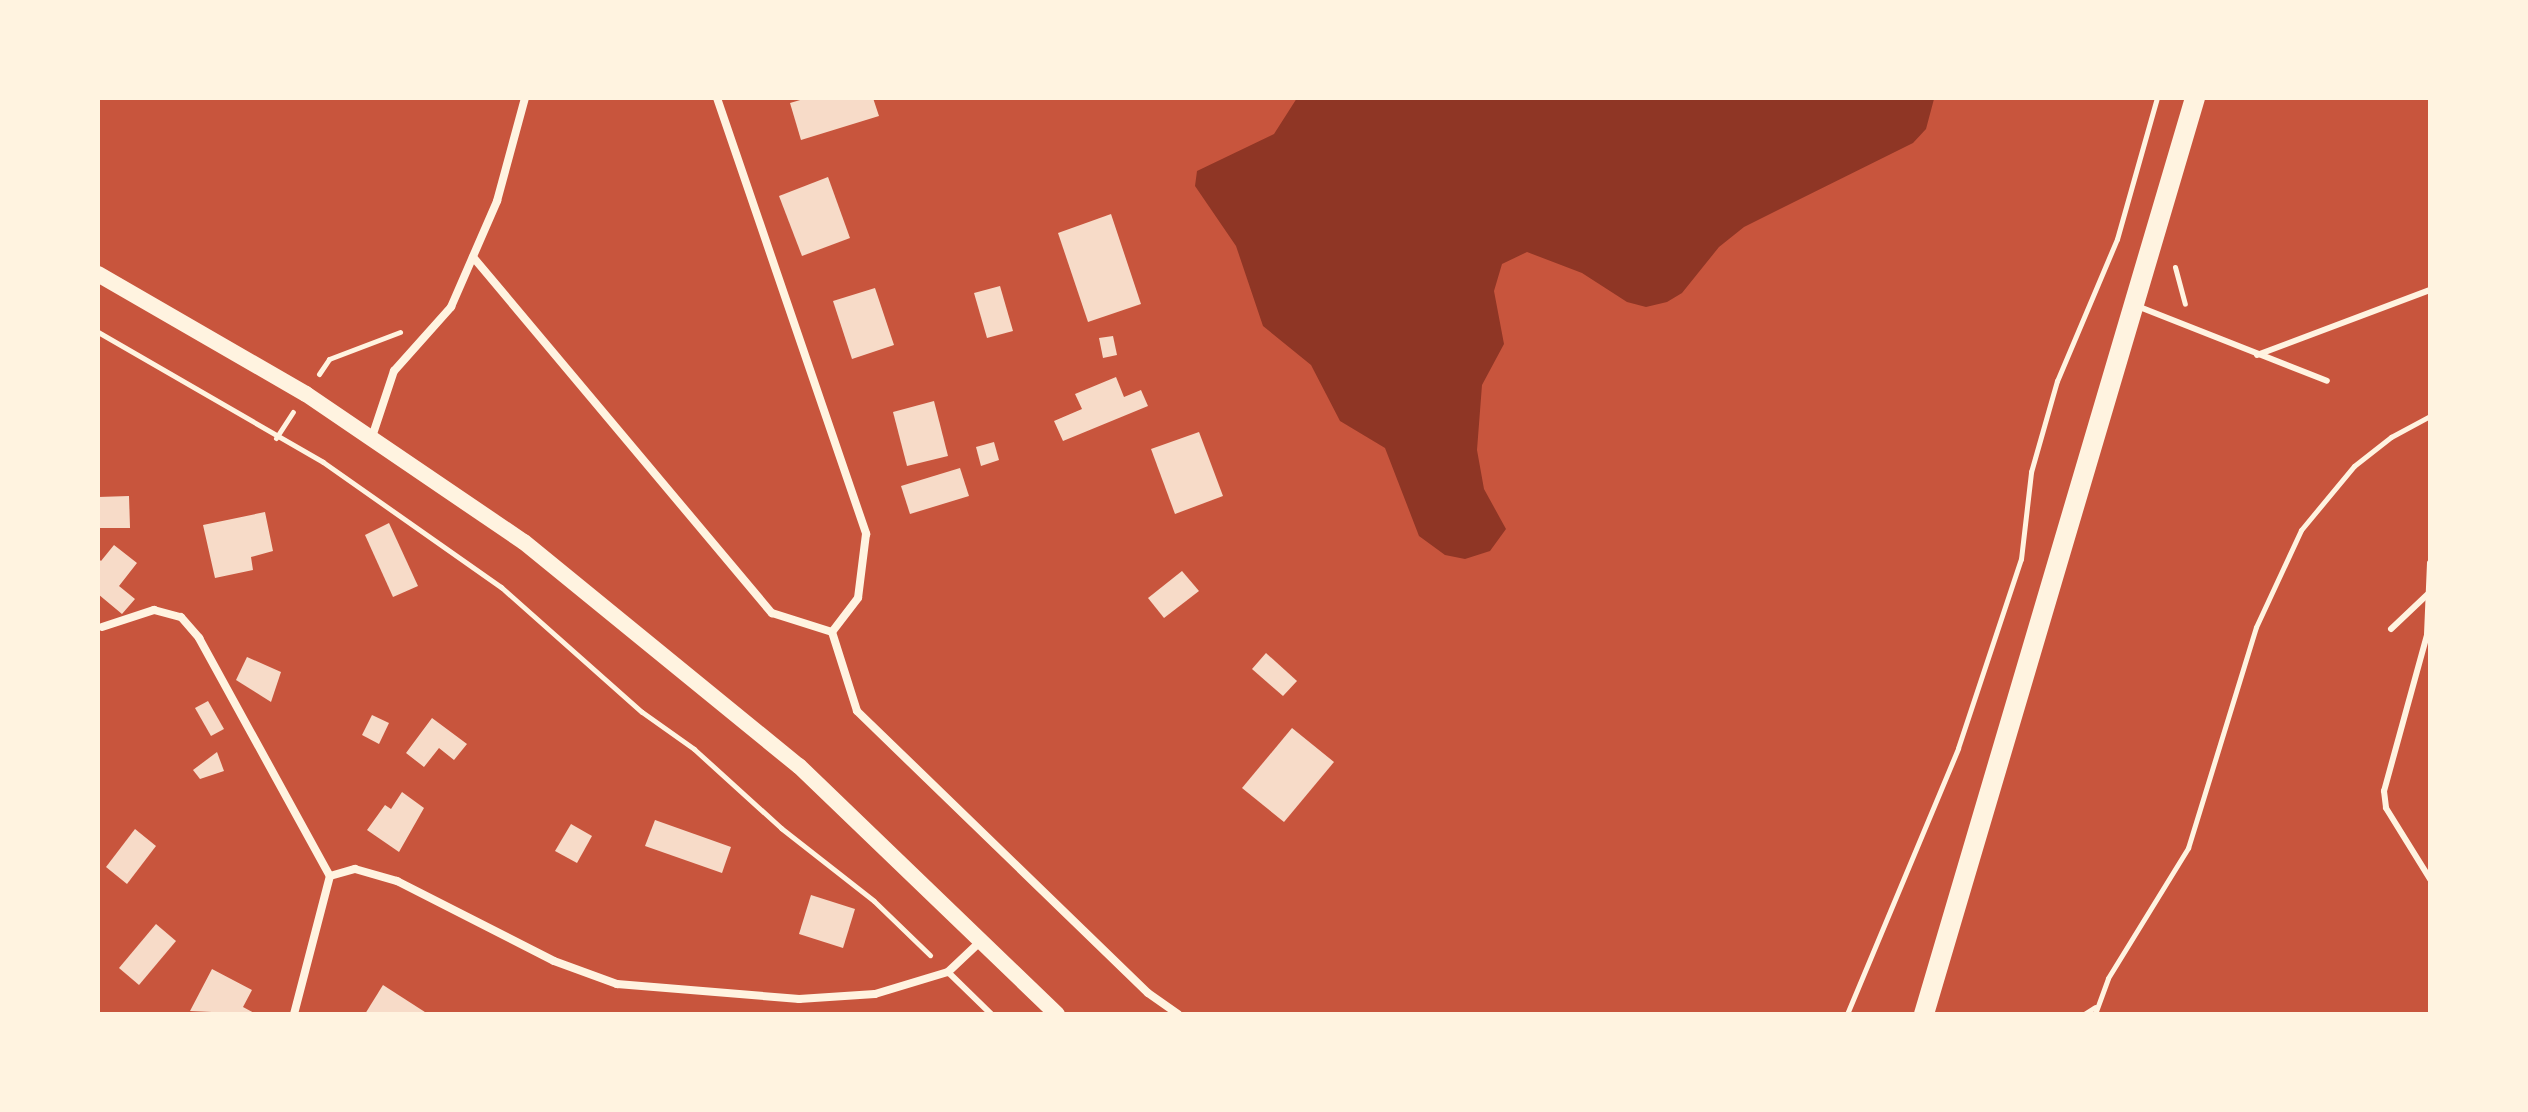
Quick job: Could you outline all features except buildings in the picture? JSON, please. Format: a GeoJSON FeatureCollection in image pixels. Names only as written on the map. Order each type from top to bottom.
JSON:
{"type":"FeatureCollection","features":[{"type":"Feature","properties":{"kind":"main road"},"geometry":{"type":"LineString","coordinates":[[1924,1014],[1981,807],[2195,98]]}},
{"type":"Feature","properties":{"kind":"main road"},"geometry":{"type":"LineString","coordinates":[[98,274],[306,394],[524,542],[676,661],[799,766],[1057,1014]]}},
{"type":"Feature","properties":{"kind":"street"},"geometry":{"type":"LineString","coordinates":[[372,437],[394,371],[451,307],[497,201],[525,98]]}},
{"type":"Feature","properties":{"kind":"street"},"geometry":{"type":"LineString","coordinates":[[717,98],[866,534],[858,598],[832,632]]}},
{"type":"Feature","properties":{"kind":"street"},"geometry":{"type":"LineString","coordinates":[[473,257],[772,613],[832,632]]}},
{"type":"Feature","properties":{"kind":"street"},"geometry":{"type":"LineString","coordinates":[[102,627],[154,610],[181,617],[199,638],[330,876],[294,1014]]}},
{"type":"Feature","properties":{"kind":"street"},"geometry":{"type":"LineString","coordinates":[[832,632],[857,711],[1148,993],[1178,1014]]}},
{"type":"Feature","properties":{"kind":"street"},"geometry":{"type":"LineString","coordinates":[[330,876],[355,869],[397,881],[554,961],[617,984],[799,999],[875,994],[948,972],[982,939]]}},
{"type":"Feature","properties":{"kind":"lane"},"geometry":{"type":"LineString","coordinates":[[2257,355],[2430,290]]}},
{"type":"Feature","properties":{"kind":"lane"},"geometry":{"type":"LineString","coordinates":[[2134,305],[2327,381]]}},
{"type":"Feature","properties":{"kind":"lane"},"geometry":{"type":"LineString","coordinates":[[2430,563],[2427,635],[2384,791],[2386,808],[2430,879]]}},
{"type":"Feature","properties":{"kind":"lane"},"geometry":{"type":"LineString","coordinates":[[2391,629],[2429,593]]}},
{"type":"Feature","properties":{"kind":"lane"},"geometry":{"type":"LineString","coordinates":[[948,972],[991,1014]]}},
{"type":"Feature","properties":{"kind":"path"},"geometry":{"type":"LineString","coordinates":[[1847,1014],[1958,748],[2021,559],[2031,472],[2057,381],[2117,239],[2157,98]]}},
{"type":"Feature","properties":{"kind":"path"},"geometry":{"type":"LineString","coordinates":[[276,438],[329,359],[380,336],[430,331]]}},
{"type":"Feature","properties":{"kind":"path"},"geometry":{"type":"LineString","coordinates":[[98,332],[406,517],[501,587],[642,712],[874,901],[948,972]]}},
{"type":"Feature","properties":{"kind":"path"},"geometry":{"type":"LineString","coordinates":[[2095,1014],[2096,1006],[2188,848],[2256,627],[2301,530],[2354,466],[2391,437],[2430,416]]}},
{"type":"Feature","properties":{"kind":"path"},"geometry":{"type":"LineString","coordinates":[[2084,1014],[2096,1006]]}},
{"type":"Feature","properties":{"kind":"shaded area"},"geometry":{"type":"Polygon","coordinates":[[[1297,98],[1934,99],[1926,129],[1913,143],[1744,227],[1719,247],[1682,293],[1667,302],[1646,307],[1627,302],[1582,273],[1527,252],[1502,264],[1494,291],[1504,344],[1482,385],[1477,450],[1484,489],[1506,529],[1490,551],[1465,559],[1445,555],[1419,536],[1385,448],[1340,421],[1311,365],[1263,326],[1236,246],[1195,186],[1197,171],[1274,134],[1297,98]]]}}]}
